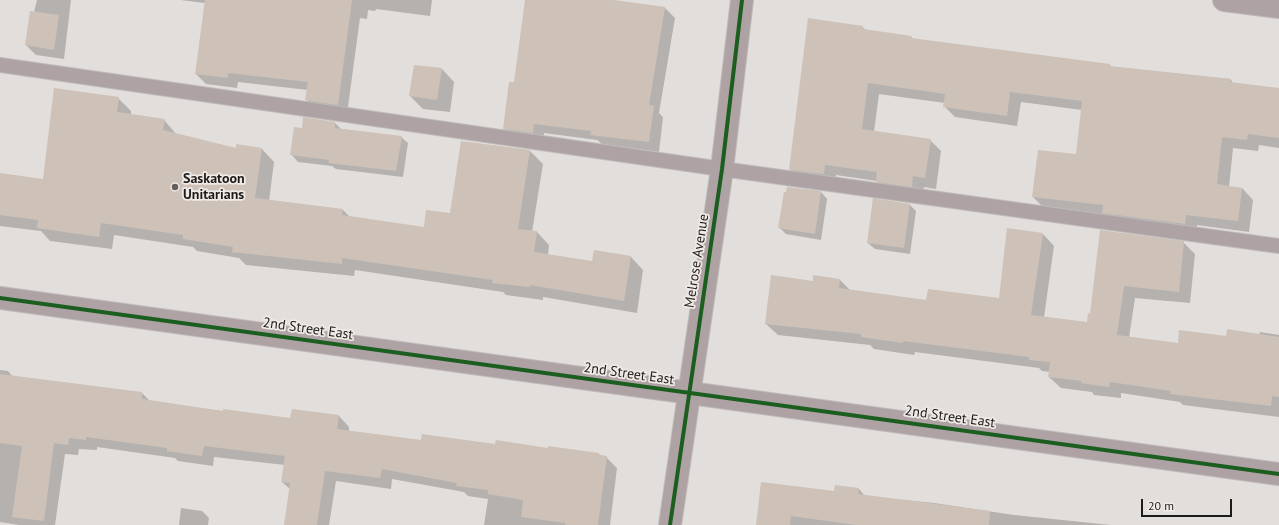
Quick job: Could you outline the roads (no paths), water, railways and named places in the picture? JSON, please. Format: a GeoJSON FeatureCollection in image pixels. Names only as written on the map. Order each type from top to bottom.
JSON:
{"type":"FeatureCollection","features":[{"type":"Feature","properties":{"kind":"street","name":"Melrose Avenue"},"geometry":{"type":"LineString","coordinates":[[670,525],[722,169],[742,0]]}},
{"type":"Feature","properties":{"kind":"street"},"geometry":{"type":"LineString","coordinates":[[1224,0],[1279,7]]}},
{"type":"Feature","properties":{"kind":"street","name":"2nd Street East"},"geometry":{"type":"LineString","coordinates":[[0,298],[1279,474]]}},
{"type":"Feature","properties":{"kind":"lane"},"geometry":{"type":"LineString","coordinates":[[0,65],[722,169],[1279,246]]}},
{"type":"Feature","properties":{"kind":"place","name":"Saskatoon Unitarians"},"geometry":{"type":"Point","coordinates":[175,187]}}]}
